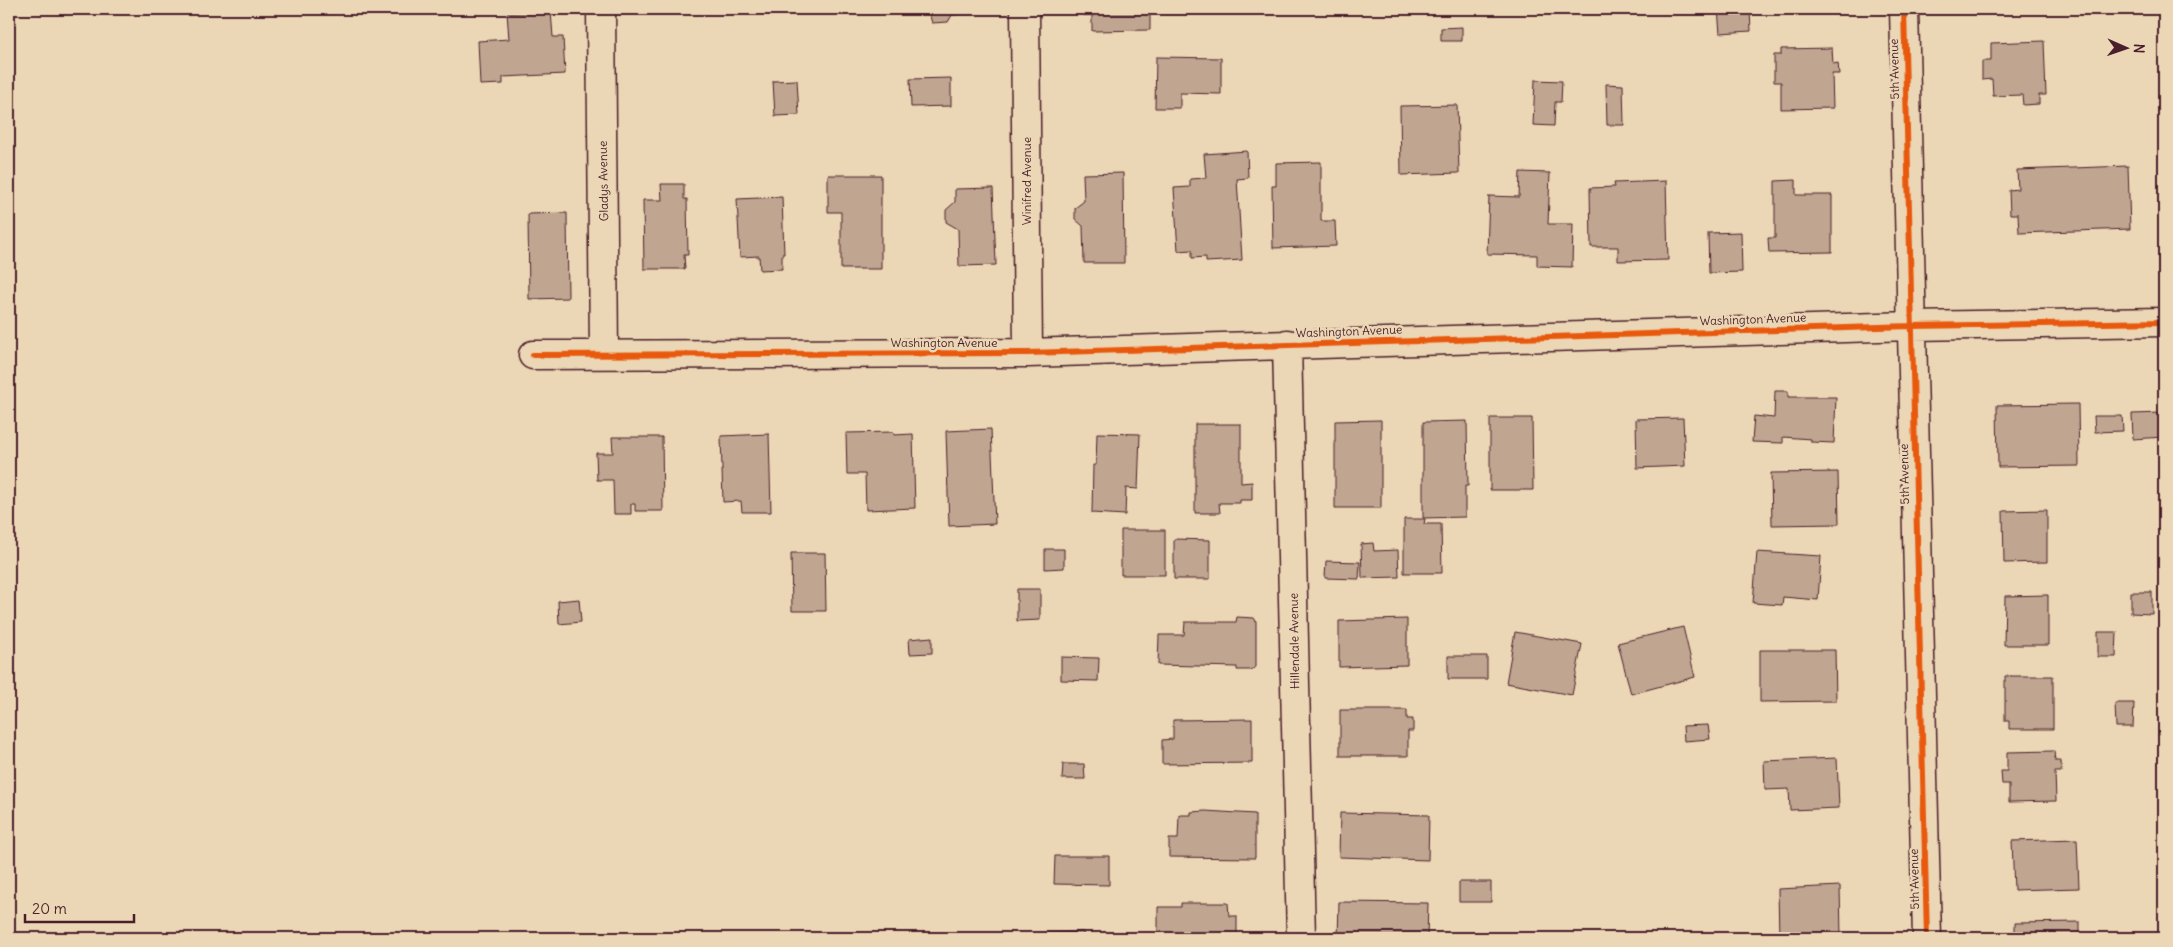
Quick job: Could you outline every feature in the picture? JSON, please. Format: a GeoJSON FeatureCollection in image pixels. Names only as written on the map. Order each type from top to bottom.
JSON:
{"type":"FeatureCollection","features":[{"type":"Feature","properties":{"kind":"street","name":"Gladys Avenue"},"geometry":{"type":"LineString","coordinates":[[601,9],[604,354]]}},
{"type":"Feature","properties":{"kind":"street","name":"Winifred Avenue"},"geometry":{"type":"LineString","coordinates":[[1025,9],[1028,353]]}},
{"type":"Feature","properties":{"kind":"street","name":"5th Avenue"},"geometry":{"type":"LineString","coordinates":[[1904,9],[1927,938]]}},
{"type":"Feature","properties":{"kind":"street","name":"Washington Avenue"},"geometry":{"type":"LineString","coordinates":[[533,355],[1028,353],[1911,326],[2164,322]]}},
{"type":"Feature","properties":{"kind":"street","name":"Hillendale Avenue"},"geometry":{"type":"LineString","coordinates":[[1287,344],[1301,938]]}},
{"type":"Feature","properties":{"kind":"building"},"geometry":{"type":"Polygon","coordinates":[[[916,9],[977,9],[977,13],[952,15],[948,22],[932,23],[929,13],[916,13],[916,9]]]}},
{"type":"Feature","properties":{"kind":"building"},"geometry":{"type":"Polygon","coordinates":[[[1082,9],[1150,9],[1150,30],[1092,31],[1092,15],[1082,15],[1082,9]]]}},
{"type":"Feature","properties":{"kind":"building"},"geometry":{"type":"Polygon","coordinates":[[[1718,9],[1750,9],[1751,31],[1720,33],[1718,9]]]}},
{"type":"Feature","properties":{"kind":"building"},"geometry":{"type":"Polygon","coordinates":[[[551,11],[553,37],[563,37],[565,74],[503,77],[503,84],[480,85],[478,41],[509,39],[507,13],[551,11]]]}},
{"type":"Feature","properties":{"kind":"building"},"geometry":{"type":"Polygon","coordinates":[[[1462,27],[1462,41],[1441,41],[1441,28],[1462,27]]]}},
{"type":"Feature","properties":{"kind":"building"},"geometry":{"type":"Polygon","coordinates":[[[2044,41],[2046,95],[2039,95],[2039,104],[2023,105],[2022,95],[1993,96],[1992,79],[1982,80],[1982,61],[1991,61],[1991,43],[2044,41]]]}},
{"type":"Feature","properties":{"kind":"building"},"geometry":{"type":"Polygon","coordinates":[[[1832,48],[1833,64],[1838,63],[1839,74],[1832,74],[1833,108],[1781,109],[1781,82],[1774,82],[1774,55],[1781,55],[1781,49],[1832,48]]]}},
{"type":"Feature","properties":{"kind":"building"},"geometry":{"type":"Polygon","coordinates":[[[1156,57],[1221,58],[1221,94],[1180,93],[1180,108],[1155,108],[1156,57]]]}},
{"type":"Feature","properties":{"kind":"building"},"geometry":{"type":"Polygon","coordinates":[[[951,78],[951,106],[911,107],[910,79],[951,78]]]}},
{"type":"Feature","properties":{"kind":"building"},"geometry":{"type":"Polygon","coordinates":[[[797,80],[799,115],[775,116],[773,81],[797,80]]]}},
{"type":"Feature","properties":{"kind":"building"},"geometry":{"type":"Polygon","coordinates":[[[1535,80],[1562,81],[1561,102],[1555,102],[1554,126],[1533,125],[1535,80]]]}},
{"type":"Feature","properties":{"kind":"building"},"geometry":{"type":"Polygon","coordinates":[[[1606,84],[1623,85],[1624,125],[1607,125],[1606,84]]]}},
{"type":"Feature","properties":{"kind":"building"},"geometry":{"type":"Polygon","coordinates":[[[1457,105],[1459,173],[1401,175],[1400,106],[1457,105]]]}},
{"type":"Feature","properties":{"kind":"building"},"geometry":{"type":"Polygon","coordinates":[[[1247,151],[1248,178],[1237,179],[1242,260],[1206,262],[1206,257],[1192,258],[1192,250],[1178,251],[1174,188],[1190,187],[1190,179],[1206,178],[1204,154],[1247,151]]]}},
{"type":"Feature","properties":{"kind":"building"},"geometry":{"type":"Polygon","coordinates":[[[1321,162],[1321,221],[1335,221],[1336,246],[1273,248],[1272,186],[1276,186],[1276,163],[1321,162]]]}},
{"type":"Feature","properties":{"kind":"building"},"geometry":{"type":"Polygon","coordinates":[[[2128,166],[2130,229],[2019,233],[2018,214],[2010,214],[2009,190],[2018,189],[2017,170],[2128,166]]]}},
{"type":"Feature","properties":{"kind":"building"},"geometry":{"type":"Polygon","coordinates":[[[1520,172],[1550,173],[1548,224],[1573,224],[1572,267],[1537,266],[1537,255],[1487,254],[1489,196],[1519,197],[1520,172]]]}},
{"type":"Feature","properties":{"kind":"building"},"geometry":{"type":"Polygon","coordinates":[[[1123,173],[1124,263],[1084,263],[1083,226],[1075,219],[1075,208],[1084,201],[1083,174],[1123,173]]]}},
{"type":"Feature","properties":{"kind":"building"},"geometry":{"type":"Polygon","coordinates":[[[828,175],[881,175],[881,269],[841,269],[841,212],[828,212],[828,175]]]}},
{"type":"Feature","properties":{"kind":"building"},"geometry":{"type":"Polygon","coordinates":[[[1796,180],[1796,195],[1832,195],[1832,252],[1769,253],[1768,238],[1775,238],[1775,181],[1796,180]]]}},
{"type":"Feature","properties":{"kind":"building"},"geometry":{"type":"Polygon","coordinates":[[[1666,181],[1668,260],[1618,261],[1618,247],[1591,247],[1590,188],[1615,187],[1614,183],[1666,181]]]}},
{"type":"Feature","properties":{"kind":"building"},"geometry":{"type":"Polygon","coordinates":[[[661,184],[684,184],[684,199],[687,199],[688,255],[684,255],[685,269],[644,269],[643,200],[662,200],[661,184]]]}},
{"type":"Feature","properties":{"kind":"building"},"geometry":{"type":"Polygon","coordinates":[[[993,188],[996,265],[959,266],[958,229],[946,222],[946,210],[955,202],[955,189],[993,188]]]}},
{"type":"Feature","properties":{"kind":"building"},"geometry":{"type":"Polygon","coordinates":[[[782,197],[784,254],[782,254],[782,269],[760,270],[759,256],[740,257],[737,199],[782,197]]]}},
{"type":"Feature","properties":{"kind":"building"},"geometry":{"type":"Polygon","coordinates":[[[567,213],[568,298],[529,299],[528,214],[567,213]]]}},
{"type":"Feature","properties":{"kind":"building"},"geometry":{"type":"Polygon","coordinates":[[[1741,232],[1742,272],[1709,273],[1708,233],[1741,232]]]}},
{"type":"Feature","properties":{"kind":"building"},"geometry":{"type":"Polygon","coordinates":[[[1775,391],[1788,391],[1788,397],[1836,397],[1834,443],[1811,442],[1811,439],[1783,437],[1783,443],[1752,442],[1754,416],[1774,418],[1775,391]]]}},
{"type":"Feature","properties":{"kind":"building"},"geometry":{"type":"Polygon","coordinates":[[[2078,404],[2079,466],[1998,467],[1997,405],[2078,404]]]}},
{"type":"Feature","properties":{"kind":"building"},"geometry":{"type":"Polygon","coordinates":[[[2162,413],[2163,437],[2133,439],[2132,414],[2162,413]]]}},
{"type":"Feature","properties":{"kind":"building"},"geometry":{"type":"Polygon","coordinates":[[[2094,416],[2122,416],[2123,431],[2095,432],[2094,416]]]}},
{"type":"Feature","properties":{"kind":"building"},"geometry":{"type":"Polygon","coordinates":[[[1490,418],[1532,418],[1533,490],[1490,490],[1490,418]]]}},
{"type":"Feature","properties":{"kind":"building"},"geometry":{"type":"Polygon","coordinates":[[[1683,418],[1685,466],[1637,468],[1636,419],[1683,418]]]}},
{"type":"Feature","properties":{"kind":"building"},"geometry":{"type":"Polygon","coordinates":[[[1381,420],[1381,508],[1335,508],[1335,421],[1381,420]]]}},
{"type":"Feature","properties":{"kind":"building"},"geometry":{"type":"Polygon","coordinates":[[[1467,421],[1468,486],[1465,486],[1465,517],[1423,518],[1423,422],[1467,421]]]}},
{"type":"Feature","properties":{"kind":"building"},"geometry":{"type":"Polygon","coordinates":[[[1195,424],[1241,424],[1241,483],[1252,482],[1252,500],[1240,500],[1240,503],[1219,503],[1220,513],[1195,513],[1195,424]]]}},
{"type":"Feature","properties":{"kind":"building"},"geometry":{"type":"Polygon","coordinates":[[[991,429],[995,524],[949,526],[946,431],[991,429]]]}},
{"type":"Feature","properties":{"kind":"building"},"geometry":{"type":"Polygon","coordinates":[[[894,432],[894,435],[913,434],[915,508],[866,510],[865,474],[847,474],[846,433],[894,432]]]}},
{"type":"Feature","properties":{"kind":"building"},"geometry":{"type":"Polygon","coordinates":[[[1097,433],[1140,434],[1138,489],[1126,488],[1125,515],[1092,513],[1093,465],[1096,465],[1097,433]]]}},
{"type":"Feature","properties":{"kind":"building"},"geometry":{"type":"Polygon","coordinates":[[[769,434],[771,512],[742,512],[741,501],[723,502],[721,436],[769,434]]]}},
{"type":"Feature","properties":{"kind":"building"},"geometry":{"type":"Polygon","coordinates":[[[612,437],[662,437],[663,511],[635,511],[635,504],[631,504],[631,514],[614,514],[613,480],[597,480],[596,453],[613,453],[612,437]]]}},
{"type":"Feature","properties":{"kind":"building"},"geometry":{"type":"Polygon","coordinates":[[[1838,472],[1839,524],[1772,525],[1771,473],[1838,472]]]}},
{"type":"Feature","properties":{"kind":"building"},"geometry":{"type":"Polygon","coordinates":[[[2047,510],[2047,562],[2004,563],[2003,511],[2047,510]]]}},
{"type":"Feature","properties":{"kind":"building"},"geometry":{"type":"Polygon","coordinates":[[[1404,519],[1425,519],[1424,524],[1441,524],[1442,573],[1404,573],[1404,519]]]}},
{"type":"Feature","properties":{"kind":"building"},"geometry":{"type":"Polygon","coordinates":[[[1121,530],[1165,530],[1165,575],[1121,575],[1121,530]]]}},
{"type":"Feature","properties":{"kind":"building"},"geometry":{"type":"Polygon","coordinates":[[[1174,539],[1210,540],[1210,579],[1174,579],[1174,539]]]}},
{"type":"Feature","properties":{"kind":"building"},"geometry":{"type":"Polygon","coordinates":[[[1373,543],[1374,551],[1398,550],[1399,577],[1362,578],[1361,544],[1373,543]]]}},
{"type":"Feature","properties":{"kind":"building"},"geometry":{"type":"Polygon","coordinates":[[[1045,549],[1064,549],[1064,568],[1045,569],[1045,549]]]}},
{"type":"Feature","properties":{"kind":"building"},"geometry":{"type":"Polygon","coordinates":[[[1757,552],[1821,556],[1818,600],[1783,597],[1782,605],[1753,603],[1757,552]]]}},
{"type":"Feature","properties":{"kind":"building"},"geometry":{"type":"Polygon","coordinates":[[[791,553],[825,553],[826,611],[792,611],[791,553]]]}},
{"type":"Feature","properties":{"kind":"building"},"geometry":{"type":"Polygon","coordinates":[[[1326,561],[1360,562],[1359,579],[1325,578],[1326,561]]]}},
{"type":"Feature","properties":{"kind":"building"},"geometry":{"type":"Polygon","coordinates":[[[1017,589],[1040,589],[1040,620],[1017,621],[1017,589]]]}},
{"type":"Feature","properties":{"kind":"building"},"geometry":{"type":"Polygon","coordinates":[[[2131,592],[2152,592],[2152,614],[2131,613],[2131,592]]]}},
{"type":"Feature","properties":{"kind":"building"},"geometry":{"type":"Polygon","coordinates":[[[2048,595],[2048,645],[2004,645],[2005,596],[2048,595]]]}},
{"type":"Feature","properties":{"kind":"building"},"geometry":{"type":"Polygon","coordinates":[[[579,599],[581,622],[559,624],[558,601],[579,599]]]}},
{"type":"Feature","properties":{"kind":"building"},"geometry":{"type":"Polygon","coordinates":[[[1237,617],[1254,618],[1256,621],[1256,667],[1251,670],[1237,670],[1237,667],[1158,665],[1159,635],[1184,635],[1185,622],[1236,622],[1237,617]]]}},
{"type":"Feature","properties":{"kind":"building"},"geometry":{"type":"Polygon","coordinates":[[[1407,619],[1407,665],[1339,667],[1339,621],[1407,619]]]}},
{"type":"Feature","properties":{"kind":"building"},"geometry":{"type":"Polygon","coordinates":[[[1683,627],[1695,677],[1631,694],[1618,643],[1683,627]]]}},
{"type":"Feature","properties":{"kind":"building"},"geometry":{"type":"Polygon","coordinates":[[[1515,632],[1582,644],[1572,695],[1506,683],[1515,632]]]}},
{"type":"Feature","properties":{"kind":"building"},"geometry":{"type":"Polygon","coordinates":[[[2098,632],[2117,632],[2116,657],[2098,657],[2098,632]]]}},
{"type":"Feature","properties":{"kind":"building"},"geometry":{"type":"Polygon","coordinates":[[[932,637],[932,653],[910,654],[909,639],[932,637]]]}},
{"type":"Feature","properties":{"kind":"building"},"geometry":{"type":"Polygon","coordinates":[[[1760,650],[1835,650],[1836,701],[1760,702],[1760,650]]]}},
{"type":"Feature","properties":{"kind":"building"},"geometry":{"type":"Polygon","coordinates":[[[1448,656],[1487,656],[1487,679],[1448,679],[1448,656]]]}},
{"type":"Feature","properties":{"kind":"building"},"geometry":{"type":"Polygon","coordinates":[[[1061,657],[1099,658],[1098,681],[1061,680],[1061,657]]]}},
{"type":"Feature","properties":{"kind":"building"},"geometry":{"type":"Polygon","coordinates":[[[2005,676],[2053,676],[2053,729],[2009,729],[2009,721],[2005,721],[2005,676]]]}},
{"type":"Feature","properties":{"kind":"building"},"geometry":{"type":"Polygon","coordinates":[[[2115,703],[2134,703],[2133,727],[2116,727],[2115,703]]]}},
{"type":"Feature","properties":{"kind":"building"},"geometry":{"type":"Polygon","coordinates":[[[1340,710],[1407,710],[1407,719],[1413,719],[1413,731],[1408,731],[1408,756],[1340,756],[1340,710]]]}},
{"type":"Feature","properties":{"kind":"building"},"geometry":{"type":"Polygon","coordinates":[[[1252,719],[1252,763],[1162,764],[1162,740],[1173,739],[1173,720],[1252,719]]]}},
{"type":"Feature","properties":{"kind":"building"},"geometry":{"type":"Polygon","coordinates":[[[1708,725],[1710,739],[1684,741],[1683,726],[1708,725]]]}},
{"type":"Feature","properties":{"kind":"building"},"geometry":{"type":"Polygon","coordinates":[[[2054,751],[2055,761],[2061,761],[2061,772],[2055,772],[2056,801],[2009,802],[2009,784],[2002,784],[2001,771],[2007,771],[2007,752],[2054,751]]]}},
{"type":"Feature","properties":{"kind":"building"},"geometry":{"type":"Polygon","coordinates":[[[1837,758],[1839,808],[1790,810],[1789,789],[1765,790],[1764,761],[1837,758]]]}},
{"type":"Feature","properties":{"kind":"building"},"geometry":{"type":"Polygon","coordinates":[[[1063,764],[1084,764],[1085,779],[1062,779],[1063,764]]]}},
{"type":"Feature","properties":{"kind":"building"},"geometry":{"type":"Polygon","coordinates":[[[1191,812],[1255,814],[1255,858],[1169,857],[1169,839],[1178,839],[1179,815],[1191,815],[1191,812]]]}},
{"type":"Feature","properties":{"kind":"building"},"geometry":{"type":"Polygon","coordinates":[[[1340,813],[1429,815],[1428,860],[1339,857],[1340,813]]]}},
{"type":"Feature","properties":{"kind":"building"},"geometry":{"type":"Polygon","coordinates":[[[2077,839],[2079,888],[2014,890],[2012,841],[2077,839]]]}},
{"type":"Feature","properties":{"kind":"building"},"geometry":{"type":"Polygon","coordinates":[[[1055,856],[1109,856],[1109,885],[1054,884],[1055,856]]]}},
{"type":"Feature","properties":{"kind":"building"},"geometry":{"type":"Polygon","coordinates":[[[1459,882],[1491,882],[1491,902],[1459,902],[1459,882]]]}},
{"type":"Feature","properties":{"kind":"building"},"geometry":{"type":"Polygon","coordinates":[[[1840,886],[1841,937],[1779,938],[1778,889],[1840,886]]]}},
{"type":"Feature","properties":{"kind":"building"},"geometry":{"type":"Polygon","coordinates":[[[1339,902],[1428,903],[1427,938],[1338,938],[1339,902]]]}},
{"type":"Feature","properties":{"kind":"building"},"geometry":{"type":"Polygon","coordinates":[[[1181,903],[1228,903],[1229,916],[1237,916],[1237,937],[1158,938],[1158,907],[1181,907],[1181,903]]]}},
{"type":"Feature","properties":{"kind":"building"},"geometry":{"type":"Polygon","coordinates":[[[2080,922],[2080,938],[2015,938],[2015,923],[2080,922]]]}},
{"type":"Feature","properties":{"kind":"building"},"geometry":{"type":"Polygon","coordinates":[[[1083,932],[1084,938],[1046,938],[1046,933],[1083,932]]]}},
{"type":"Feature","properties":{"kind":"cycle path"},"geometry":{"type":"LineString","coordinates":[[1904,9],[1927,938]]}},
{"type":"Feature","properties":{"kind":"cycle path"},"geometry":{"type":"LineString","coordinates":[[533,355],[1028,353],[1911,326],[2164,322]]}}]}
